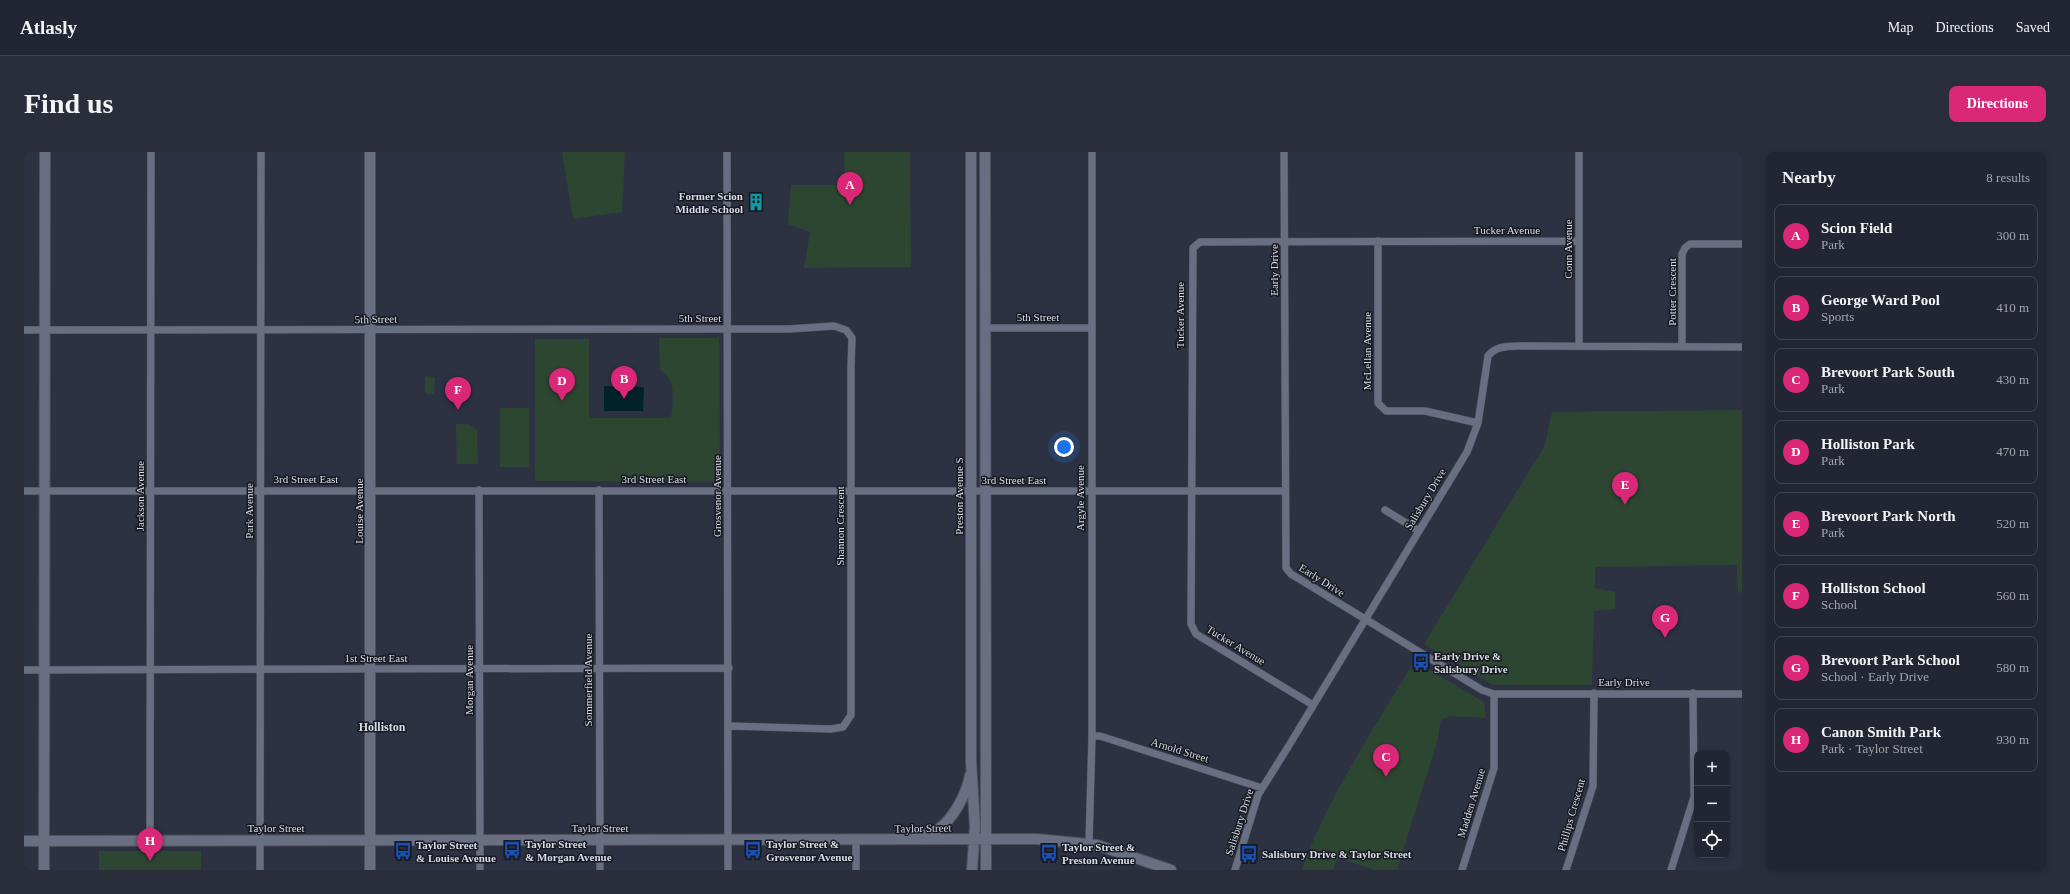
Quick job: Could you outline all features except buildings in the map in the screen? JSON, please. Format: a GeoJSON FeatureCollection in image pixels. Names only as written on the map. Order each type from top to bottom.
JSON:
{"type":"FeatureCollection","features":[{"type":"Feature","properties":{"kind":"main road"},"geometry":{"type":"LineString","coordinates":[[44,870],[43,670],[45,152]]}},
{"type":"Feature","properties":{"kind":"main road","name":"Louise Avenue"},"geometry":{"type":"LineString","coordinates":[[370,152],[370,870]]}},
{"type":"Feature","properties":{"kind":"main road","name":"Preston Avenue S"},"geometry":{"type":"LineString","coordinates":[[971,152],[971,761],[974,788],[974,839],[972,870]]}},
{"type":"Feature","properties":{"kind":"main road"},"geometry":{"type":"LineString","coordinates":[[985,152],[986,870]]}},
{"type":"Feature","properties":{"kind":"main road"},"geometry":{"type":"LineString","coordinates":[[906,841],[937,830],[956,811],[969,783],[971,761]]}},
{"type":"Feature","properties":{"kind":"main road","name":"Taylor Street"},"geometry":{"type":"LineString","coordinates":[[24,842],[260,840],[906,841],[1037,839],[1089,843],[1171,870]]}},
{"type":"Feature","properties":{"kind":"street","name":"Jackson Avenue"},"geometry":{"type":"LineString","coordinates":[[150,841],[151,152]]}},
{"type":"Feature","properties":{"kind":"street","name":"Park Avenue"},"geometry":{"type":"LineString","coordinates":[[260,870],[261,152]]}},
{"type":"Feature","properties":{"kind":"street","name":"Grosvenor Avenue"},"geometry":{"type":"LineString","coordinates":[[727,152],[729,726],[728,870]]}},
{"type":"Feature","properties":{"kind":"street","name":"Argyle Avenue"},"geometry":{"type":"LineString","coordinates":[[1089,843],[1092,736],[1092,152]]}},
{"type":"Feature","properties":{"kind":"street","name":"Early Drive"},"geometry":{"type":"LineString","coordinates":[[1284,152],[1286,568],[1291,574],[1364,620],[1482,690],[1494,694],[1742,694]]}},
{"type":"Feature","properties":{"kind":"street","name":"Conn Avenue"},"geometry":{"type":"LineString","coordinates":[[1579,152],[1579,346]]}},
{"type":"Feature","properties":{"kind":"street","name":"McLellan Avenue"},"geometry":{"type":"LineString","coordinates":[[1378,241],[1378,403],[1386,411],[1424,411],[1478,423]]}},
{"type":"Feature","properties":{"kind":"street","name":"Tucker Avenue"},"geometry":{"type":"LineString","coordinates":[[1313,704],[1196,634],[1191,624],[1193,248],[1200,242],[1579,241]]}},
{"type":"Feature","properties":{"kind":"street","name":"Potter Crescent"},"geometry":{"type":"LineString","coordinates":[[1682,346],[1682,254],[1685,248],[1690,244],[1742,244]]}},
{"type":"Feature","properties":{"kind":"street","name":"Shannon Crescent"},"geometry":{"type":"LineString","coordinates":[[728,329],[789,329],[834,326],[846,330],[852,338],[850,490],[851,715],[843,727],[832,729],[729,726]]}},
{"type":"Feature","properties":{"kind":"street","name":"5th Street"},"geometry":{"type":"LineString","coordinates":[[985,328],[1091,328]]}},
{"type":"Feature","properties":{"kind":"street","name":"5th Street"},"geometry":{"type":"LineString","coordinates":[[24,330],[728,329]]}},
{"type":"Feature","properties":{"kind":"street","name":"Salisbury Drive"},"geometry":{"type":"LineString","coordinates":[[1235,870],[1262,788],[1467,452],[1478,423],[1488,356],[1493,349],[1501,347],[1579,346],[1742,346]]}},
{"type":"Feature","properties":{"kind":"street","name":"Morgan Avenue"},"geometry":{"type":"LineString","coordinates":[[479,490],[480,870]]}},
{"type":"Feature","properties":{"kind":"street","name":"Sommerfield Avenue"},"geometry":{"type":"LineString","coordinates":[[599,490],[600,870]]}},
{"type":"Feature","properties":{"kind":"street","name":"3rd Street East"},"geometry":{"type":"LineString","coordinates":[[24,491],[1285,491]]}},
{"type":"Feature","properties":{"kind":"street"},"geometry":{"type":"LineString","coordinates":[[1385,510],[1419,531]]}},
{"type":"Feature","properties":{"kind":"street","name":"1st Street East"},"geometry":{"type":"LineString","coordinates":[[24,670],[728,668]]}},
{"type":"Feature","properties":{"kind":"street","name":"Phillips Crescent"},"geometry":{"type":"LineString","coordinates":[[1566,870],[1593,786],[1594,693]]}},
{"type":"Feature","properties":{"kind":"street"},"geometry":{"type":"LineString","coordinates":[[1671,870],[1694,797],[1693,693]]}},
{"type":"Feature","properties":{"kind":"street","name":"Madden Avenue"},"geometry":{"type":"LineString","coordinates":[[1462,870],[1494,768],[1494,694]]}},
{"type":"Feature","properties":{"kind":"street","name":"Arnold Street"},"geometry":{"type":"LineString","coordinates":[[1092,736],[1100,736],[1262,788]]}},
{"type":"Feature","properties":{"kind":"street"},"geometry":{"type":"LineString","coordinates":[[856,840],[856,870]]}},
{"type":"Feature","properties":{"kind":"shaded area"},"geometry":{"type":"Polygon","coordinates":[[[562,152],[625,152],[622,212],[573,219],[562,152]]]}},
{"type":"Feature","properties":{"kind":"shaded area"},"geometry":{"type":"Polygon","coordinates":[[[844,152],[910,152],[911,267],[804,268],[810,232],[788,224],[791,185],[839,185],[845,177],[844,152]]]}},
{"type":"Feature","properties":{"kind":"shaded area"},"geometry":{"type":"Polygon","coordinates":[[[659,338],[719,338],[720,482],[535,481],[535,339],[589,339],[589,418],[671,418],[673,391],[669,378],[660,370],[659,338]]]}},
{"type":"Feature","properties":{"kind":"shaded area"},"geometry":{"type":"Polygon","coordinates":[[[425,376],[435,377],[434,394],[425,394],[425,376]]]}},
{"type":"Feature","properties":{"kind":"shaded area"},"geometry":{"type":"Polygon","coordinates":[[[604,386],[644,387],[643,411],[604,411],[604,386]]]}},
{"type":"Feature","properties":{"kind":"shaded area"},"geometry":{"type":"Polygon","coordinates":[[[500,408],[529,408],[529,467],[500,467],[500,408]]]}},
{"type":"Feature","properties":{"kind":"shaded area"},"geometry":{"type":"Polygon","coordinates":[[[1742,410],[1742,590],[1738,594],[1737,565],[1595,567],[1595,588],[1615,592],[1615,609],[1594,611],[1592,685],[1493,685],[1424,644],[1545,445],[1552,412],[1742,410]]]}},
{"type":"Feature","properties":{"kind":"shaded area"},"geometry":{"type":"Polygon","coordinates":[[[456,424],[468,424],[477,430],[478,464],[457,464],[456,424]]]}},
{"type":"Feature","properties":{"kind":"shaded area"},"geometry":{"type":"Polygon","coordinates":[[[1414,661],[1484,702],[1486,718],[1449,716],[1441,720],[1437,742],[1397,870],[1375,870],[1338,858],[1333,870],[1302,870],[1312,843],[1338,789],[1414,661]]]}},
{"type":"Feature","properties":{"kind":"shaded area"},"geometry":{"type":"Polygon","coordinates":[[[99,851],[201,851],[201,870],[99,870],[99,851]]]}},
{"type":"Feature","properties":{"kind":"place","name":"Former Scion Middle School"},"geometry":{"type":"Point","coordinates":[756,202]}},
{"type":"Feature","properties":{"kind":"place","name":"Scion Field"},"geometry":{"type":"Point","coordinates":[850,205]}},
{"type":"Feature","properties":{"kind":"place","name":"George Ward Pool"},"geometry":{"type":"Point","coordinates":[624,399]}},
{"type":"Feature","properties":{"kind":"place","name":"Holliston Park"},"geometry":{"type":"Point","coordinates":[562,401]}},
{"type":"Feature","properties":{"kind":"place","name":"Holliston School"},"geometry":{"type":"Point","coordinates":[458,410]}},
{"type":"Feature","properties":{"kind":"place","name":"Brevoort Park North"},"geometry":{"type":"Point","coordinates":[1625,505]}},
{"type":"Feature","properties":{"kind":"place","name":"Brevoort Park School"},"geometry":{"type":"Point","coordinates":[1665,638]}},
{"type":"Feature","properties":{"kind":"place","name":"Early Drive & Salisbury Drive"},"geometry":{"type":"Point","coordinates":[1421,662]}},
{"type":"Feature","properties":{"kind":"place","name":"Brevoort Park South"},"geometry":{"type":"Point","coordinates":[1386,777]}},
{"type":"Feature","properties":{"kind":"place","name":"Taylor Street & Morgan Avenue"},"geometry":{"type":"Point","coordinates":[512,850]}},
{"type":"Feature","properties":{"kind":"place","name":"Taylor Street & Grosvenor Avenue"},"geometry":{"type":"Point","coordinates":[753,850]}},
{"type":"Feature","properties":{"kind":"place","name":"Taylor Street & Louise Avenue"},"geometry":{"type":"Point","coordinates":[403,851]}},
{"type":"Feature","properties":{"kind":"place","name":"Taylor Street & Preston Avenue"},"geometry":{"type":"Point","coordinates":[1049,853]}},
{"type":"Feature","properties":{"kind":"place","name":"Salisbury Drive & Taylor Street"},"geometry":{"type":"Point","coordinates":[1249,854]}},
{"type":"Feature","properties":{"kind":"place","name":"Canon Smith Park"},"geometry":{"type":"Point","coordinates":[150,861]}},
{"type":"Feature","properties":{"kind":"district","name":"Holliston"},"geometry":{"type":"Point","coordinates":[382,727]}}]}
